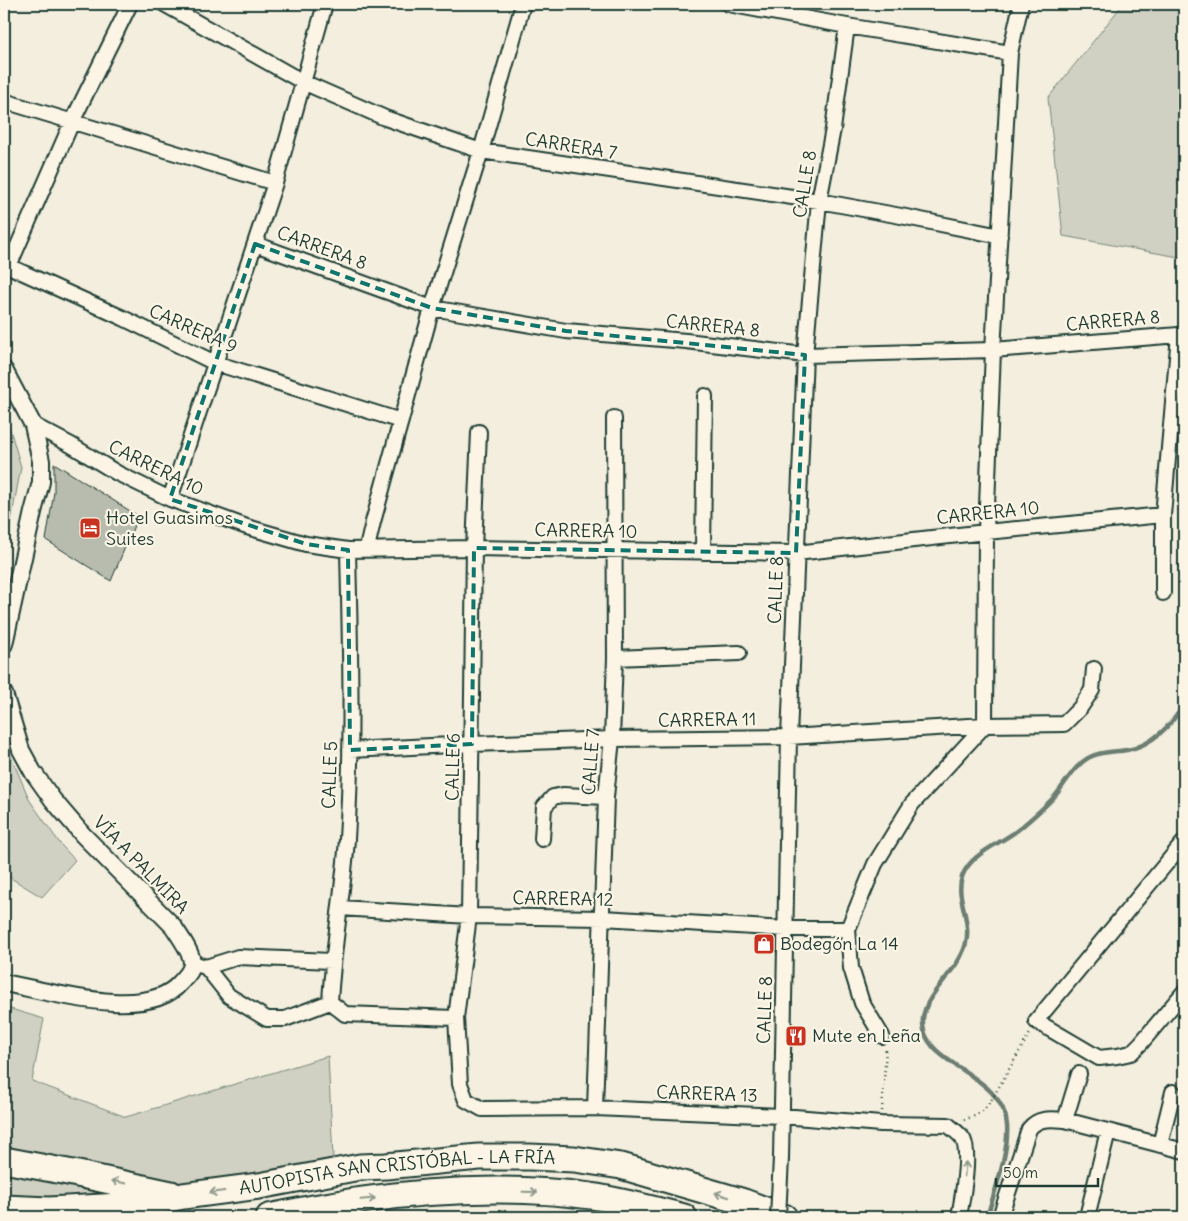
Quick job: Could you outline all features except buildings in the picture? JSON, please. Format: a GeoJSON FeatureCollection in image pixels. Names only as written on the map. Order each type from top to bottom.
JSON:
{"type":"FeatureCollection","features":[{"type":"Feature","properties":{"kind":"highway","name":"AUTOPISTA SAN CRISTÓBAL - LA FRÍA"},"geometry":{"type":"LineString","coordinates":[[4,1208],[49,1210],[138,1205],[184,1196],[259,1186],[360,1167],[479,1157],[530,1156],[574,1159],[621,1166],[744,1202],[784,1217]]}},
{"type":"Feature","properties":{"kind":"highway"},"geometry":{"type":"LineString","coordinates":[[4,1160],[184,1196]]}},
{"type":"Feature","properties":{"kind":"highway","name":"AUTOPISTA SAN CRISTÓBAL - LA FRÍA"},"geometry":{"type":"LineString","coordinates":[[269,1217],[360,1200],[464,1190],[544,1192],[590,1196],[639,1205],[684,1217]]}},
{"type":"Feature","properties":{"kind":"street"},"geometry":{"type":"LineString","coordinates":[[6,265],[72,122],[130,4]]}},
{"type":"Feature","properties":{"kind":"street","name":"CARRERA 7"},"geometry":{"type":"LineString","coordinates":[[164,4],[303,82],[384,118],[481,151],[818,201],[1000,236]]}},
{"type":"Feature","properties":{"kind":"street"},"geometry":{"type":"LineString","coordinates":[[170,499],[275,183],[325,4]]}},
{"type":"Feature","properties":{"kind":"street"},"geometry":{"type":"LineString","coordinates":[[367,548],[432,308],[481,151],[523,4]]}},
{"type":"Feature","properties":{"kind":"street"},"geometry":{"type":"LineString","coordinates":[[728,4],[847,26],[1010,52]]}},
{"type":"Feature","properties":{"kind":"street"},"geometry":{"type":"LineString","coordinates":[[882,1036],[862,1003],[851,968],[848,929],[875,864],[912,804],[985,725],[986,532],[993,350],[1010,52],[1021,4]]}},
{"type":"Feature","properties":{"kind":"street","name":"CALLE 8"},"geometry":{"type":"LineString","coordinates":[[778,1217],[782,1116],[789,738],[805,355],[818,201],[833,129],[847,26]]}},
{"type":"Feature","properties":{"kind":"street"},"geometry":{"type":"LineString","coordinates":[[4,101],[275,183]]}},
{"type":"Feature","properties":{"kind":"street","name":"CARRERA 8"},"geometry":{"type":"LineString","coordinates":[[255,244],[432,308],[566,331],[686,341],[805,355],[993,350],[1180,335],[1163,515]]}},
{"type":"Feature","properties":{"kind":"street","name":"CARRERA 9"},"geometry":{"type":"LineString","coordinates":[[6,265],[215,363],[401,421]]}},
{"type":"Feature","properties":{"kind":"street"},"geometry":{"type":"LineString","coordinates":[[4,370],[33,426],[38,440],[41,461],[41,482],[4,644]]}},
{"type":"Feature","properties":{"kind":"street"},"geometry":{"type":"LineString","coordinates":[[703,552],[705,396]]}},
{"type":"Feature","properties":{"kind":"street","name":"CALLE 7"},"geometry":{"type":"LineString","coordinates":[[595,1108],[606,798],[612,739],[615,658],[613,550],[614,418]]}},
{"type":"Feature","properties":{"kind":"street","name":"CARRERA 10"},"geometry":{"type":"LineString","coordinates":[[33,426],[71,445],[117,473],[170,499],[306,544],[348,550],[367,548],[391,550],[474,548],[796,553],[1163,515]]}},
{"type":"Feature","properties":{"kind":"street","name":"CALLE 6"},"geometry":{"type":"LineString","coordinates":[[466,1100],[460,1084],[456,1018],[469,916],[474,548],[478,432]]}},
{"type":"Feature","properties":{"kind":"street"},"geometry":{"type":"LineString","coordinates":[[1163,515],[1163,593]]}},
{"type":"Feature","properties":{"kind":"street","name":"CALLE 5"},"geometry":{"type":"LineString","coordinates":[[330,1002],[332,961],[340,908],[346,839],[350,750],[348,550]]}},
{"type":"Feature","properties":{"kind":"street"},"geometry":{"type":"LineString","coordinates":[[615,658],[739,653]]}},
{"type":"Feature","properties":{"kind":"street","name":"CARRERA 11"},"geometry":{"type":"LineString","coordinates":[[350,750],[612,739],[789,738],[985,725],[1064,724],[1080,708],[1092,690],[1094,669]]}},
{"type":"Feature","properties":{"kind":"street","name":"VÍA A PALMIRA"},"geometry":{"type":"LineString","coordinates":[[4,694],[21,750],[33,772],[53,800],[83,835],[173,926],[199,965]]}},
{"type":"Feature","properties":{"kind":"street"},"geometry":{"type":"LineString","coordinates":[[542,839],[544,808],[553,797],[563,795],[606,798]]}},
{"type":"Feature","properties":{"kind":"street"},"geometry":{"type":"LineString","coordinates":[[1184,842],[1036,1021],[1099,1058],[1117,1056],[1132,1052],[1141,1044],[1184,992]]}},
{"type":"Feature","properties":{"kind":"street","name":"CARRERA 12"},"geometry":{"type":"LineString","coordinates":[[340,908],[469,916],[602,918],[786,929],[848,929]]}},
{"type":"Feature","properties":{"kind":"street"},"geometry":{"type":"LineString","coordinates":[[4,983],[106,1003],[135,1002],[169,994],[199,965],[238,957],[332,961]]}},
{"type":"Feature","properties":{"kind":"street"},"geometry":{"type":"LineString","coordinates":[[199,965],[230,996],[267,1019],[285,1019],[330,1002],[345,1014],[456,1018]]}},
{"type":"Feature","properties":{"kind":"street"},"geometry":{"type":"LineString","coordinates":[[1065,1120],[1079,1074]]}},
{"type":"Feature","properties":{"kind":"street"},"geometry":{"type":"LineString","coordinates":[[1160,1145],[1173,1092]]}},
{"type":"Feature","properties":{"kind":"street","name":"CARRERA 13"},"geometry":{"type":"LineString","coordinates":[[466,1100],[482,1109],[595,1108],[782,1116],[881,1124],[948,1125]]}},
{"type":"Feature","properties":{"kind":"street"},"geometry":{"type":"LineString","coordinates":[[1000,1217],[1028,1129],[1034,1122],[1065,1120],[1184,1151]]}},
{"type":"Feature","properties":{"kind":"street"},"geometry":{"type":"LineString","coordinates":[[948,1125],[962,1138],[967,1151],[963,1197],[959,1217]]}},
{"type":"Feature","properties":{"kind":"street"},"geometry":{"type":"LineString","coordinates":[[1087,1217],[1108,1131]]}},
{"type":"Feature","properties":{"kind":"path"},"geometry":{"type":"LineString","coordinates":[[948,1125],[974,1116],[984,1110],[1036,1021]]}},
{"type":"Feature","properties":{"kind":"path"},"geometry":{"type":"LineString","coordinates":[[881,1124],[886,1052],[882,1036]]}},
{"type":"Feature","properties":{"kind":"highlighted area"},"geometry":{"type":"Polygon","coordinates":[[[255,244],[432,308],[566,331],[805,355],[796,553],[474,548],[472,744],[350,750],[348,550],[306,544],[170,499],[255,244]]]}},
{"type":"Feature","properties":{"kind":"shaded area"},"geometry":{"type":"Polygon","coordinates":[[[1123,4],[1184,4],[1184,258],[1063,236],[1048,98],[1123,4]]]}},
{"type":"Feature","properties":{"kind":"shaded area"},"geometry":{"type":"Polygon","coordinates":[[[4,418],[10,429],[21,467],[4,559],[4,418]]]}},
{"type":"Feature","properties":{"kind":"shaded area"},"geometry":{"type":"Polygon","coordinates":[[[4,740],[30,801],[61,845],[75,860],[42,897],[4,874],[4,740]]]}},
{"type":"Feature","properties":{"kind":"shaded area"},"geometry":{"type":"Polygon","coordinates":[[[4,1007],[44,1019],[32,1081],[126,1117],[328,1056],[333,1158],[209,1182],[66,1200],[4,1196],[4,1007]]]}},
{"type":"Feature","properties":{"kind":"waterway"},"geometry":{"type":"LineString","coordinates":[[1184,631],[1180,648],[1184,661]]}},
{"type":"Feature","properties":{"kind":"waterway"},"geometry":{"type":"LineString","coordinates":[[987,1217],[1006,1147],[1007,1125],[1002,1107],[991,1092],[946,1059],[933,1047],[925,1034],[923,1018],[929,1001],[958,962],[966,943],[966,923],[960,886],[962,877],[972,861],[1019,829],[1046,805],[1084,760],[1099,754],[1127,750],[1144,744],[1167,727],[1184,704]]}},
{"type":"Feature","properties":{"kind":"place","name":"Hotel Guasimos Suites"},"geometry":{"type":"Point","coordinates":[90,528]}},
{"type":"Feature","properties":{"kind":"place","name":"Bodegón La 14"},"geometry":{"type":"Point","coordinates":[764,944]}},
{"type":"Feature","properties":{"kind":"place","name":"Mute en Leña"},"geometry":{"type":"Point","coordinates":[796,1036]}}]}
